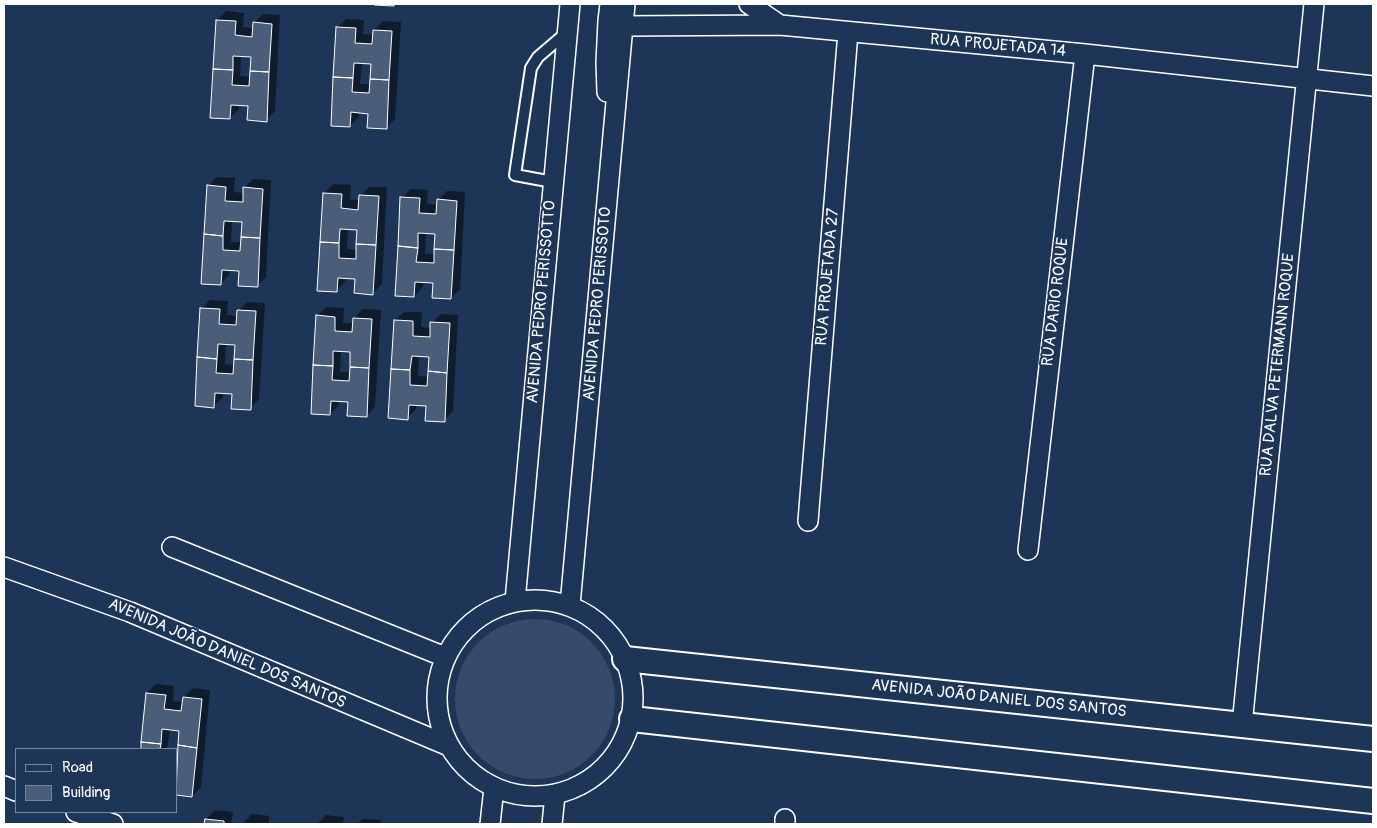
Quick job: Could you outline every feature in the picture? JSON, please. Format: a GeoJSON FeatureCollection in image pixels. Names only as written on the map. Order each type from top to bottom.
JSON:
{"type":"FeatureCollection","features":[{"type":"Feature","properties":{"kind":"street","name":"AVENIDA PEDRO PERISSOTTO"},"geometry":{"type":"LineString","coordinates":[[515,601],[570,4]]}},
{"type":"Feature","properties":{"kind":"street"},"geometry":{"type":"LineString","coordinates":[[610,4],[606,62],[607,97],[615,122]]}},
{"type":"Feature","properties":{"kind":"street","name":"AVENIDA PEDRO PERISSOTO"},"geometry":{"type":"LineString","coordinates":[[570,605],[625,4]]}},
{"type":"Feature","properties":{"kind":"street"},"geometry":{"type":"LineString","coordinates":[[749,4],[780,25]]}},
{"type":"Feature","properties":{"kind":"street","name":"RUA DALVA PETERMANN ROQUE"},"geometry":{"type":"LineString","coordinates":[[1242,725],[1314,4]]}},
{"type":"Feature","properties":{"kind":"street","name":"RUA PROJETADA 14"},"geometry":{"type":"LineString","coordinates":[[622,26],[780,25],[1085,54],[1373,86]]}},
{"type":"Feature","properties":{"kind":"street","name":"RUA PROJETADA 27"},"geometry":{"type":"LineString","coordinates":[[808,521],[848,32]]}},
{"type":"Feature","properties":{"kind":"street","name":"RUA DARIO ROQUE"},"geometry":{"type":"LineString","coordinates":[[1028,550],[1085,54]]}},
{"type":"Feature","properties":{"kind":"street"},"geometry":{"type":"LineString","coordinates":[[172,547],[445,657]]}},
{"type":"Feature","properties":{"kind":"street","name":"AVENIDA JOÃO DANIEL DOS SANTOS"},"geometry":{"type":"LineString","coordinates":[[4,567],[130,612],[449,746]]}},
{"type":"Feature","properties":{"kind":"street"},"geometry":{"type":"LineString","coordinates":[[542,599],[570,605],[593,618],[612,636],[625,658],[633,688],[632,719],[622,746],[605,768],[582,785],[555,795],[524,796],[494,788],[468,771],[449,746],[438,717],[436,686],[445,657],[462,631],[486,612],[515,601],[542,599]]}},
{"type":"Feature","properties":{"kind":"street","name":"AVENIDA JOÃO DANIEL DOS SANTOS"},"geometry":{"type":"LineString","coordinates":[[625,658],[1373,739]]}},
{"type":"Feature","properties":{"kind":"street"},"geometry":{"type":"LineString","coordinates":[[632,719],[1373,801]]}},
{"type":"Feature","properties":{"kind":"street"},"geometry":{"type":"LineString","coordinates":[[490,824],[494,788]]}},
{"type":"Feature","properties":{"kind":"street"},"geometry":{"type":"LineString","coordinates":[[552,824],[555,795]]}},
{"type":"Feature","properties":{"kind":"street"},"geometry":{"type":"LineString","coordinates":[[79,813],[112,824]]}},
{"type":"Feature","properties":{"kind":"lane"},"geometry":{"type":"LineString","coordinates":[[553,182],[515,175],[531,68],[538,57],[567,33]]}},
{"type":"Feature","properties":{"kind":"shaded area"},"geometry":{"type":"Polygon","coordinates":[[[535,619],[565,625],[585,637],[597,649],[609,669],[615,699],[609,729],[597,749],[585,761],[565,773],[535,779],[505,773],[485,761],[473,749],[461,729],[455,699],[461,669],[473,649],[485,637],[505,625],[535,619]]]}},
{"type":"Feature","properties":{"kind":"building"},"geometry":{"type":"Polygon","coordinates":[[[394,4],[394,6],[374,5],[394,4]]]}},
{"type":"Feature","properties":{"kind":"building"},"geometry":{"type":"Polygon","coordinates":[[[216,20],[236,21],[235,35],[252,37],[253,22],[272,24],[269,72],[250,71],[251,57],[233,56],[233,70],[213,69],[216,20]]]}},
{"type":"Feature","properties":{"kind":"building"},"geometry":{"type":"Polygon","coordinates":[[[336,27],[356,28],[355,43],[372,44],[373,30],[392,31],[389,80],[370,79],[371,64],[354,63],[353,78],[333,77],[336,27]]]}},
{"type":"Feature","properties":{"kind":"building"},"geometry":{"type":"Polygon","coordinates":[[[213,69],[233,70],[232,85],[249,86],[250,71],[269,72],[267,122],[247,120],[248,106],[231,105],[230,119],[210,118],[213,69]]]}},
{"type":"Feature","properties":{"kind":"building"},"geometry":{"type":"Polygon","coordinates":[[[333,77],[353,78],[352,92],[369,93],[370,79],[389,80],[387,129],[367,128],[368,114],[351,112],[350,127],[331,126],[333,77]]]}},
{"type":"Feature","properties":{"kind":"building"},"geometry":{"type":"Polygon","coordinates":[[[207,185],[226,187],[225,201],[243,202],[243,187],[263,189],[260,238],[241,237],[242,222],[224,221],[223,236],[204,234],[207,185]]]}},
{"type":"Feature","properties":{"kind":"building"},"geometry":{"type":"Polygon","coordinates":[[[323,193],[342,194],[341,208],[358,210],[359,195],[379,196],[376,245],[356,244],[357,230],[340,229],[339,243],[320,242],[323,193]]]}},
{"type":"Feature","properties":{"kind":"building"},"geometry":{"type":"Polygon","coordinates":[[[400,197],[420,198],[419,213],[436,214],[437,199],[457,201],[454,250],[434,249],[435,234],[418,233],[418,248],[398,246],[400,197]]]}},
{"type":"Feature","properties":{"kind":"building"},"geometry":{"type":"Polygon","coordinates":[[[204,234],[223,236],[223,250],[240,251],[241,237],[260,238],[258,287],[238,286],[239,271],[222,270],[221,285],[201,284],[204,234]]]}},
{"type":"Feature","properties":{"kind":"building"},"geometry":{"type":"Polygon","coordinates":[[[320,242],[339,243],[339,258],[356,259],[356,244],[376,245],[373,295],[354,293],[355,279],[338,278],[337,292],[317,291],[320,242]]]}},
{"type":"Feature","properties":{"kind":"building"},"geometry":{"type":"Polygon","coordinates":[[[398,246],[418,248],[416,262],[434,263],[434,249],[454,250],[451,299],[432,298],[433,283],[415,282],[414,297],[395,296],[398,246]]]}},
{"type":"Feature","properties":{"kind":"building"},"geometry":{"type":"Polygon","coordinates":[[[200,308],[220,309],[219,324],[236,325],[237,310],[256,311],[253,360],[234,359],[235,345],[218,344],[217,359],[197,357],[200,308]]]}},
{"type":"Feature","properties":{"kind":"building"},"geometry":{"type":"Polygon","coordinates":[[[316,315],[335,317],[335,331],[352,332],[353,318],[372,319],[369,368],[350,367],[350,352],[333,351],[333,366],[313,365],[316,315]]]}},
{"type":"Feature","properties":{"kind":"building"},"geometry":{"type":"Polygon","coordinates":[[[394,320],[413,321],[413,336],[430,337],[430,322],[450,323],[447,373],[428,371],[429,357],[412,356],[410,370],[391,369],[394,320]]]}},
{"type":"Feature","properties":{"kind":"building"},"geometry":{"type":"Polygon","coordinates":[[[197,357],[217,359],[216,373],[233,374],[234,359],[253,360],[251,410],[231,409],[232,394],[215,393],[214,408],[195,406],[197,357]]]}},
{"type":"Feature","properties":{"kind":"building"},"geometry":{"type":"Polygon","coordinates":[[[313,365],[333,366],[332,380],[349,381],[350,367],[369,368],[367,417],[347,416],[348,402],[331,401],[330,415],[311,414],[313,365]]]}},
{"type":"Feature","properties":{"kind":"building"},"geometry":{"type":"Polygon","coordinates":[[[391,369],[410,370],[410,385],[427,386],[428,371],[447,373],[445,422],[425,421],[426,406],[409,405],[408,420],[388,418],[391,369]]]}},
{"type":"Feature","properties":{"kind":"building"},"geometry":{"type":"Polygon","coordinates":[[[146,693],[166,695],[164,709],[181,711],[183,697],[202,699],[197,748],[178,745],[179,731],[162,729],[161,744],[141,742],[146,693]]]}},
{"type":"Feature","properties":{"kind":"building"},"geometry":{"type":"Polygon","coordinates":[[[141,742],[161,744],[160,748],[141,748],[141,742]]]}},
{"type":"Feature","properties":{"kind":"building"},"geometry":{"type":"Polygon","coordinates":[[[178,745],[197,748],[192,797],[178,795],[178,745]]]}},
{"type":"Feature","properties":{"kind":"building"},"geometry":{"type":"Polygon","coordinates":[[[205,819],[224,821],[224,824],[204,824],[205,819]]]}}]}
